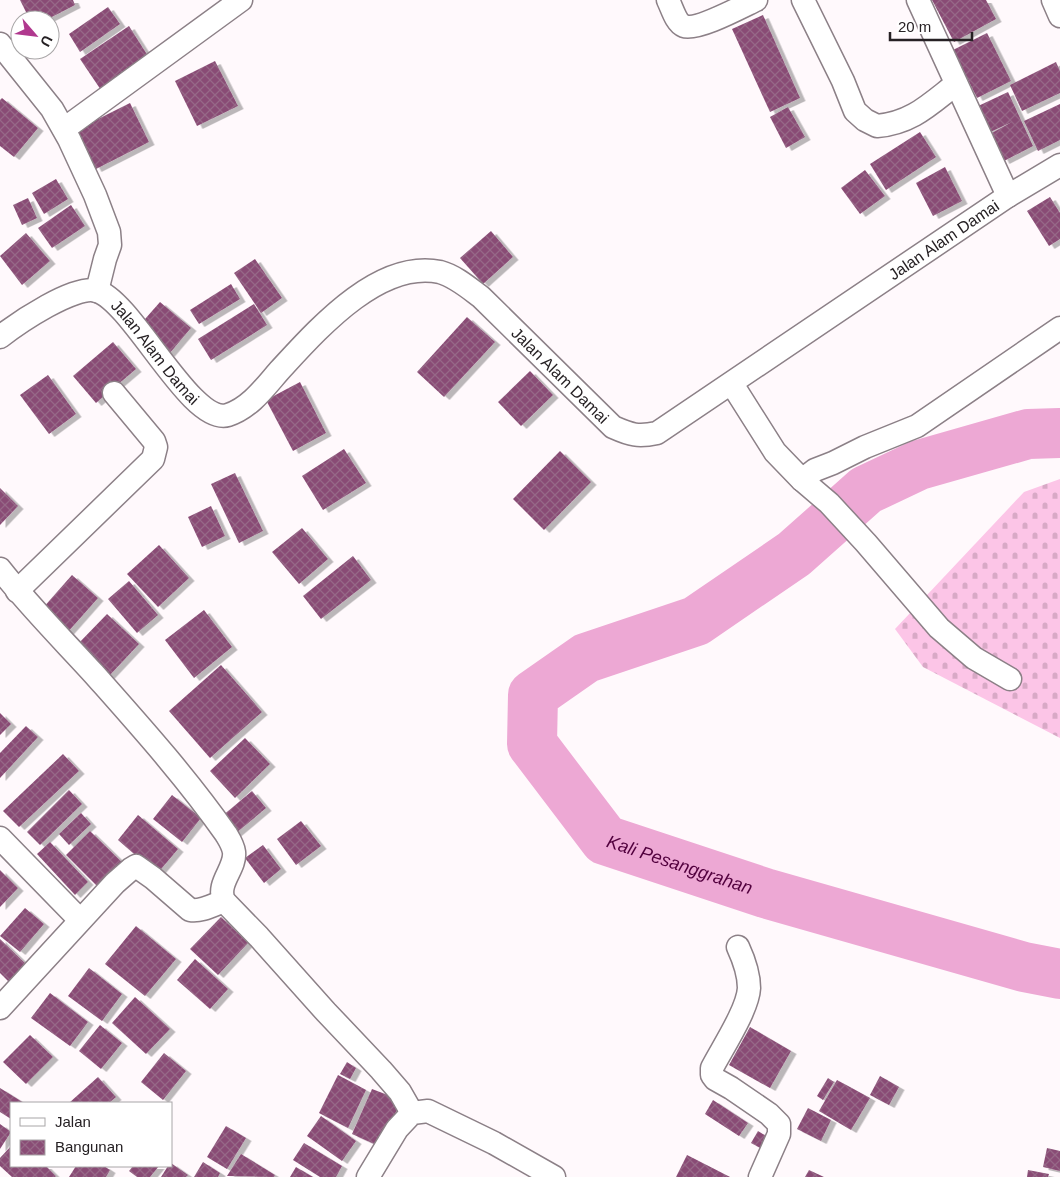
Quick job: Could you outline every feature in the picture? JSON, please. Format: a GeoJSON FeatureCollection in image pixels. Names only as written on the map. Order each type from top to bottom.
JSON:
{"type":"FeatureCollection","features":[{"type":"Feature","properties":{"kind":"street"},"geometry":{"type":"LineString","coordinates":[[64,129],[241,0]]}},
{"type":"Feature","properties":{"kind":"street"},"geometry":{"type":"LineString","coordinates":[[668,0],[678,22],[688,27],[699,26],[756,0]]}},
{"type":"Feature","properties":{"kind":"street"},"geometry":{"type":"LineString","coordinates":[[803,0],[843,80],[855,111],[865,120],[878,126],[909,118],[919,113],[956,84]]}},
{"type":"Feature","properties":{"kind":"street"},"geometry":{"type":"LineString","coordinates":[[918,0],[936,35],[956,84],[1008,196]]}},
{"type":"Feature","properties":{"kind":"street"},"geometry":{"type":"LineString","coordinates":[[1053,0],[1060,16]]}},
{"type":"Feature","properties":{"kind":"street"},"geometry":{"type":"LineString","coordinates":[[0,44],[52,109],[64,129],[95,196],[108,232],[110,245],[104,259],[100,293],[86,291],[65,298],[25,318],[0,337]]}},
{"type":"Feature","properties":{"kind":"street","name":"Jalan Alam Damai"},"geometry":{"type":"LineString","coordinates":[[100,293],[116,304],[194,399],[204,408],[216,414],[226,416],[238,411],[253,400],[314,333],[376,284],[400,275],[422,270],[441,272],[460,281],[481,297],[613,427],[629,434],[641,436],[657,433],[1008,196],[1060,165]]}},
{"type":"Feature","properties":{"kind":"street"},"geometry":{"type":"LineString","coordinates":[[802,480],[815,470],[917,426],[1060,328]]}},
{"type":"Feature","properties":{"kind":"street"},"geometry":{"type":"LineString","coordinates":[[732,384],[775,452],[802,480],[829,502],[939,628],[974,658],[1010,679]]}},
{"type":"Feature","properties":{"kind":"street"},"geometry":{"type":"LineString","coordinates":[[17,591],[153,459],[156,447],[154,441],[114,393]]}},
{"type":"Feature","properties":{"kind":"street"},"geometry":{"type":"LineString","coordinates":[[0,569],[44,622],[93,674],[168,760],[226,834],[232,844],[234,858],[223,884],[224,901],[259,936],[326,1012],[382,1070],[400,1092],[412,1113]]}},
{"type":"Feature","properties":{"kind":"street"},"geometry":{"type":"LineString","coordinates":[[0,838],[80,920]]}},
{"type":"Feature","properties":{"kind":"street"},"geometry":{"type":"LineString","coordinates":[[0,1008],[115,883],[136,866],[190,910],[196,911],[224,901]]}},
{"type":"Feature","properties":{"kind":"street"},"geometry":{"type":"LineString","coordinates":[[738,947],[747,969],[749,986],[747,1000],[712,1068],[712,1075],[715,1079],[769,1114],[779,1124],[779,1134],[760,1177]]}},
{"type":"Feature","properties":{"kind":"street"},"geometry":{"type":"LineString","coordinates":[[368,1177],[397,1129],[412,1113],[428,1111],[494,1143],[554,1177]]}},
{"type":"Feature","properties":{"kind":"green space"},"geometry":{"type":"Polygon","coordinates":[[[1060,479],[1060,738],[923,667],[895,629],[1024,492],[1060,479]]]}},
{"type":"Feature","properties":{"kind":"building"},"geometry":{"type":"Polygon","coordinates":[[[20,0],[73,0],[75,5],[60,13],[60,10],[25,10],[20,0]]]}},
{"type":"Feature","properties":{"kind":"building"},"geometry":{"type":"Polygon","coordinates":[[[932,0],[986,0],[996,19],[954,42],[932,0]]]}},
{"type":"Feature","properties":{"kind":"building"},"geometry":{"type":"Polygon","coordinates":[[[108,7],[120,24],[80,52],[69,34],[108,7]]]}},
{"type":"Feature","properties":{"kind":"building"},"geometry":{"type":"Polygon","coordinates":[[[763,15],[800,98],[770,112],[732,29],[763,15]]]}},
{"type":"Feature","properties":{"kind":"building"},"geometry":{"type":"Polygon","coordinates":[[[129,26],[153,64],[105,96],[80,59],[129,26]]]}},
{"type":"Feature","properties":{"kind":"building"},"geometry":{"type":"Polygon","coordinates":[[[987,33],[1011,81],[977,98],[953,50],[987,33]]]}},
{"type":"Feature","properties":{"kind":"building"},"geometry":{"type":"Polygon","coordinates":[[[215,61],[238,106],[197,126],[175,81],[215,61]]]}},
{"type":"Feature","properties":{"kind":"building"},"geometry":{"type":"Polygon","coordinates":[[[1056,62],[1060,71],[1060,93],[1022,111],[1010,85],[1056,62]]]}},
{"type":"Feature","properties":{"kind":"building"},"geometry":{"type":"Polygon","coordinates":[[[1008,92],[1033,146],[1004,161],[990,134],[1012,122],[988,133],[976,107],[1008,92]]]}},
{"type":"Feature","properties":{"kind":"building"},"geometry":{"type":"Polygon","coordinates":[[[2,98],[38,128],[14,157],[0,146],[0,100],[2,98]]]}},
{"type":"Feature","properties":{"kind":"building"},"geometry":{"type":"Polygon","coordinates":[[[130,103],[149,142],[96,169],[76,130],[130,103]]]}},
{"type":"Feature","properties":{"kind":"building"},"geometry":{"type":"Polygon","coordinates":[[[1060,104],[1060,140],[1038,151],[1024,121],[1060,104]]]}},
{"type":"Feature","properties":{"kind":"building"},"geometry":{"type":"Polygon","coordinates":[[[788,107],[805,137],[786,148],[770,117],[788,107]]]}},
{"type":"Feature","properties":{"kind":"building"},"geometry":{"type":"Polygon","coordinates":[[[920,132],[936,157],[886,190],[870,164],[920,132]]]}},
{"type":"Feature","properties":{"kind":"building"},"geometry":{"type":"Polygon","coordinates":[[[945,167],[962,201],[933,216],[916,183],[945,167]]]}},
{"type":"Feature","properties":{"kind":"building"},"geometry":{"type":"Polygon","coordinates":[[[865,170],[885,196],[860,214],[841,188],[865,170]]]}},
{"type":"Feature","properties":{"kind":"building"},"geometry":{"type":"Polygon","coordinates":[[[56,179],[68,199],[44,214],[32,193],[56,179]]]}},
{"type":"Feature","properties":{"kind":"building"},"geometry":{"type":"Polygon","coordinates":[[[1050,197],[1060,213],[1060,239],[1049,246],[1027,211],[1050,197]]]}},
{"type":"Feature","properties":{"kind":"building"},"geometry":{"type":"Polygon","coordinates":[[[28,198],[37,218],[22,225],[13,205],[28,198]]]}},
{"type":"Feature","properties":{"kind":"building"},"geometry":{"type":"Polygon","coordinates":[[[71,205],[85,226],[52,248],[38,228],[71,205]]]}},
{"type":"Feature","properties":{"kind":"building"},"geometry":{"type":"Polygon","coordinates":[[[491,231],[513,257],[483,284],[460,258],[491,231]]]}},
{"type":"Feature","properties":{"kind":"building"},"geometry":{"type":"Polygon","coordinates":[[[26,233],[50,261],[22,285],[0,256],[26,233]]]}},
{"type":"Feature","properties":{"kind":"building"},"geometry":{"type":"Polygon","coordinates":[[[255,259],[282,298],[261,313],[234,273],[255,259]]]}},
{"type":"Feature","properties":{"kind":"building"},"geometry":{"type":"Polygon","coordinates":[[[231,284],[240,299],[199,324],[190,310],[231,284]]]}},
{"type":"Feature","properties":{"kind":"building"},"geometry":{"type":"Polygon","coordinates":[[[160,302],[191,328],[169,354],[138,327],[160,302]]]}},
{"type":"Feature","properties":{"kind":"building"},"geometry":{"type":"Polygon","coordinates":[[[254,304],[267,325],[211,360],[198,339],[254,304]]]}},
{"type":"Feature","properties":{"kind":"building"},"geometry":{"type":"Polygon","coordinates":[[[467,317],[495,342],[444,397],[417,372],[467,317]]]}},
{"type":"Feature","properties":{"kind":"building"},"geometry":{"type":"Polygon","coordinates":[[[113,342],[136,369],[96,403],[73,376],[113,342]]]}},
{"type":"Feature","properties":{"kind":"building"},"geometry":{"type":"Polygon","coordinates":[[[530,371],[553,395],[521,426],[498,402],[530,371]]]}},
{"type":"Feature","properties":{"kind":"building"},"geometry":{"type":"Polygon","coordinates":[[[48,375],[76,414],[49,434],[20,395],[48,375]]]}},
{"type":"Feature","properties":{"kind":"building"},"geometry":{"type":"Polygon","coordinates":[[[300,382],[326,433],[293,451],[266,400],[300,382]]]}},
{"type":"Feature","properties":{"kind":"building"},"geometry":{"type":"Polygon","coordinates":[[[344,449],[366,483],[323,510],[302,476],[344,449]]]}},
{"type":"Feature","properties":{"kind":"building"},"geometry":{"type":"Polygon","coordinates":[[[560,451],[591,482],[544,530],[513,499],[560,451]]]}},
{"type":"Feature","properties":{"kind":"building"},"geometry":{"type":"Polygon","coordinates":[[[235,473],[263,531],[239,543],[211,484],[235,473]]]}},
{"type":"Feature","properties":{"kind":"building"},"geometry":{"type":"Polygon","coordinates":[[[0,488],[18,506],[0,525],[0,488]]]}},
{"type":"Feature","properties":{"kind":"building"},"geometry":{"type":"Polygon","coordinates":[[[211,506],[225,536],[202,547],[188,517],[211,506]]]}},
{"type":"Feature","properties":{"kind":"building"},"geometry":{"type":"Polygon","coordinates":[[[302,528],[328,559],[299,584],[272,552],[302,528]]]}},
{"type":"Feature","properties":{"kind":"building"},"geometry":{"type":"Polygon","coordinates":[[[159,545],[189,578],[158,607],[127,574],[159,545]]]}},
{"type":"Feature","properties":{"kind":"building"},"geometry":{"type":"Polygon","coordinates":[[[353,556],[371,580],[321,619],[303,596],[353,556]]]}},
{"type":"Feature","properties":{"kind":"building"},"geometry":{"type":"Polygon","coordinates":[[[72,575],[98,598],[67,633],[42,609],[72,575]]]}},
{"type":"Feature","properties":{"kind":"building"},"geometry":{"type":"Polygon","coordinates":[[[129,581],[158,615],[137,633],[108,599],[129,581]]]}},
{"type":"Feature","properties":{"kind":"building"},"geometry":{"type":"Polygon","coordinates":[[[204,610],[232,647],[194,678],[165,640],[204,610]]]}},
{"type":"Feature","properties":{"kind":"building"},"geometry":{"type":"Polygon","coordinates":[[[107,614],[139,644],[109,676],[77,645],[107,614]]]}},
{"type":"Feature","properties":{"kind":"building"},"geometry":{"type":"Polygon","coordinates":[[[221,665],[262,712],[210,758],[169,711],[221,665]]]}},
{"type":"Feature","properties":{"kind":"building"},"geometry":{"type":"Polygon","coordinates":[[[0,713],[11,724],[0,735],[0,713]]]}},
{"type":"Feature","properties":{"kind":"building"},"geometry":{"type":"Polygon","coordinates":[[[26,726],[38,737],[0,778],[0,753],[26,726]]]}},
{"type":"Feature","properties":{"kind":"building"},"geometry":{"type":"Polygon","coordinates":[[[245,738],[270,764],[235,798],[210,771],[245,738]]]}},
{"type":"Feature","properties":{"kind":"building"},"geometry":{"type":"Polygon","coordinates":[[[63,754],[79,771],[19,827],[3,811],[63,754]]]}},
{"type":"Feature","properties":{"kind":"building"},"geometry":{"type":"Polygon","coordinates":[[[69,790],[82,804],[40,845],[27,832],[69,790]]]}},
{"type":"Feature","properties":{"kind":"building"},"geometry":{"type":"Polygon","coordinates":[[[252,791],[266,808],[235,834],[221,817],[252,791]]]}},
{"type":"Feature","properties":{"kind":"building"},"geometry":{"type":"Polygon","coordinates":[[[172,795],[201,818],[182,842],[153,819],[172,795]]]}},
{"type":"Feature","properties":{"kind":"building"},"geometry":{"type":"Polygon","coordinates":[[[81,813],[91,824],[69,845],[59,834],[81,813]]]}},
{"type":"Feature","properties":{"kind":"building"},"geometry":{"type":"Polygon","coordinates":[[[138,815],[178,849],[157,874],[118,840],[138,815]]]}},
{"type":"Feature","properties":{"kind":"building"},"geometry":{"type":"Polygon","coordinates":[[[301,821],[321,846],[296,865],[277,839],[301,821]]]}},
{"type":"Feature","properties":{"kind":"building"},"geometry":{"type":"Polygon","coordinates":[[[90,831],[126,866],[102,891],[66,855],[90,831]]]}},
{"type":"Feature","properties":{"kind":"building"},"geometry":{"type":"Polygon","coordinates":[[[50,842],[88,882],[75,895],[37,854],[50,842]]]}},
{"type":"Feature","properties":{"kind":"building"},"geometry":{"type":"Polygon","coordinates":[[[263,845],[281,869],[264,883],[245,858],[263,845]]]}},
{"type":"Feature","properties":{"kind":"building"},"geometry":{"type":"Polygon","coordinates":[[[0,870],[18,888],[0,907],[0,870]]]}},
{"type":"Feature","properties":{"kind":"building"},"geometry":{"type":"Polygon","coordinates":[[[25,908],[44,924],[20,952],[0,936],[25,908]]]}},
{"type":"Feature","properties":{"kind":"building"},"geometry":{"type":"Polygon","coordinates":[[[221,917],[248,943],[218,975],[190,949],[221,917]]]}},
{"type":"Feature","properties":{"kind":"building"},"geometry":{"type":"Polygon","coordinates":[[[136,926],[176,959],[145,996],[105,964],[136,926]]]}},
{"type":"Feature","properties":{"kind":"building"},"geometry":{"type":"Polygon","coordinates":[[[0,939],[29,967],[12,985],[0,973],[0,939]]]}},
{"type":"Feature","properties":{"kind":"building"},"geometry":{"type":"Polygon","coordinates":[[[195,959],[228,989],[210,1009],[177,980],[195,959]]]}},
{"type":"Feature","properties":{"kind":"building"},"geometry":{"type":"Polygon","coordinates":[[[89,968],[122,994],[102,1021],[68,996],[89,968]]]}},
{"type":"Feature","properties":{"kind":"building"},"geometry":{"type":"Polygon","coordinates":[[[50,993],[88,1022],[70,1046],[31,1018],[50,993]]]}},
{"type":"Feature","properties":{"kind":"building"},"geometry":{"type":"Polygon","coordinates":[[[135,997],[170,1029],[146,1054],[112,1023],[135,997]]]}},
{"type":"Feature","properties":{"kind":"building"},"geometry":{"type":"Polygon","coordinates":[[[100,1025],[122,1043],[101,1069],[79,1051],[100,1025]]]}},
{"type":"Feature","properties":{"kind":"building"},"geometry":{"type":"Polygon","coordinates":[[[750,1027],[791,1051],[770,1088],[729,1065],[750,1027]]]}},
{"type":"Feature","properties":{"kind":"building"},"geometry":{"type":"Polygon","coordinates":[[[30,1035],[53,1057],[26,1084],[3,1062],[30,1035]]]}},
{"type":"Feature","properties":{"kind":"building"},"geometry":{"type":"Polygon","coordinates":[[[164,1053],[186,1071],[163,1100],[141,1082],[164,1053]]]}},
{"type":"Feature","properties":{"kind":"building"},"geometry":{"type":"Polygon","coordinates":[[[347,1062],[356,1068],[350,1079],[340,1074],[347,1062]]]}},
{"type":"Feature","properties":{"kind":"building"},"geometry":{"type":"Polygon","coordinates":[[[338,1075],[366,1090],[348,1128],[319,1113],[338,1075]]]}},
{"type":"Feature","properties":{"kind":"building"},"geometry":{"type":"Polygon","coordinates":[[[880,1076],[899,1087],[889,1105],[870,1095],[880,1076]]]}},
{"type":"Feature","properties":{"kind":"building"},"geometry":{"type":"Polygon","coordinates":[[[98,1077],[116,1097],[110,1102],[70,1102],[98,1077]]]}},
{"type":"Feature","properties":{"kind":"building"},"geometry":{"type":"Polygon","coordinates":[[[828,1078],[834,1082],[823,1100],[817,1096],[828,1078]]]}},
{"type":"Feature","properties":{"kind":"building"},"geometry":{"type":"Polygon","coordinates":[[[837,1080],[870,1098],[851,1130],[819,1111],[837,1080]]]}},
{"type":"Feature","properties":{"kind":"building"},"geometry":{"type":"Polygon","coordinates":[[[0,1088],[22,1102],[10,1102],[10,1118],[0,1112],[0,1088]]]}},
{"type":"Feature","properties":{"kind":"building"},"geometry":{"type":"Polygon","coordinates":[[[372,1089],[401,1100],[381,1147],[352,1134],[372,1089]]]}},
{"type":"Feature","properties":{"kind":"building"},"geometry":{"type":"Polygon","coordinates":[[[713,1100],[748,1123],[739,1136],[705,1114],[713,1100]]]}},
{"type":"Feature","properties":{"kind":"building"},"geometry":{"type":"Polygon","coordinates":[[[808,1108],[831,1120],[821,1141],[797,1129],[808,1108]]]}},
{"type":"Feature","properties":{"kind":"building"},"geometry":{"type":"Polygon","coordinates":[[[321,1116],[356,1141],[342,1161],[307,1136],[321,1116]]]}},
{"type":"Feature","properties":{"kind":"building"},"geometry":{"type":"Polygon","coordinates":[[[0,1124],[10,1131],[10,1134],[0,1149],[0,1124]]]}},
{"type":"Feature","properties":{"kind":"building"},"geometry":{"type":"Polygon","coordinates":[[[226,1126],[246,1138],[227,1169],[207,1157],[226,1126]]]}},
{"type":"Feature","properties":{"kind":"building"},"geometry":{"type":"Polygon","coordinates":[[[758,1131],[771,1139],[764,1150],[751,1143],[758,1131]]]}},
{"type":"Feature","properties":{"kind":"building"},"geometry":{"type":"Polygon","coordinates":[[[304,1143],[342,1166],[336,1177],[320,1177],[293,1160],[304,1143]]]}},
{"type":"Feature","properties":{"kind":"building"},"geometry":{"type":"Polygon","coordinates":[[[10,1147],[10,1167],[47,1167],[56,1176],[12,1177],[0,1166],[0,1158],[10,1147]]]}},
{"type":"Feature","properties":{"kind":"building"},"geometry":{"type":"Polygon","coordinates":[[[1047,1148],[1060,1151],[1060,1171],[1043,1167],[1047,1148]]]}},
{"type":"Feature","properties":{"kind":"building"},"geometry":{"type":"Polygon","coordinates":[[[241,1154],[275,1175],[274,1177],[227,1176],[241,1154]]]}},
{"type":"Feature","properties":{"kind":"building"},"geometry":{"type":"Polygon","coordinates":[[[687,1155],[730,1177],[676,1177],[687,1155]]]}},
{"type":"Feature","properties":{"kind":"building"},"geometry":{"type":"Polygon","coordinates":[[[203,1162],[220,1173],[218,1177],[194,1177],[203,1162]]]}},
{"type":"Feature","properties":{"kind":"building"},"geometry":{"type":"Polygon","coordinates":[[[172,1164],[188,1175],[186,1177],[161,1177],[167,1167],[172,1167],[172,1164]]]}},
{"type":"Feature","properties":{"kind":"building"},"geometry":{"type":"Polygon","coordinates":[[[75,1167],[106,1167],[110,1170],[106,1177],[69,1177],[75,1167]]]}},
{"type":"Feature","properties":{"kind":"building"},"geometry":{"type":"Polygon","coordinates":[[[132,1167],[158,1167],[150,1177],[137,1177],[129,1171],[132,1167]]]}},
{"type":"Feature","properties":{"kind":"building"},"geometry":{"type":"Polygon","coordinates":[[[296,1167],[313,1177],[290,1177],[296,1167]]]}},
{"type":"Feature","properties":{"kind":"building"},"geometry":{"type":"Polygon","coordinates":[[[809,1170],[824,1177],[805,1177],[809,1170]]]}},
{"type":"Feature","properties":{"kind":"building"},"geometry":{"type":"Polygon","coordinates":[[[1028,1170],[1049,1174],[1048,1177],[1027,1177],[1028,1170]]]}},
{"type":"Feature","properties":{"kind":"waterway","name":"Kali Pesanggrahan"},"geometry":{"type":"LineString","coordinates":[[1060,433],[1028,434],[919,465],[866,490],[794,554],[696,621],[586,658],[533,695],[532,744],[605,840],[765,893],[1024,967],[1060,974]]}}]}
